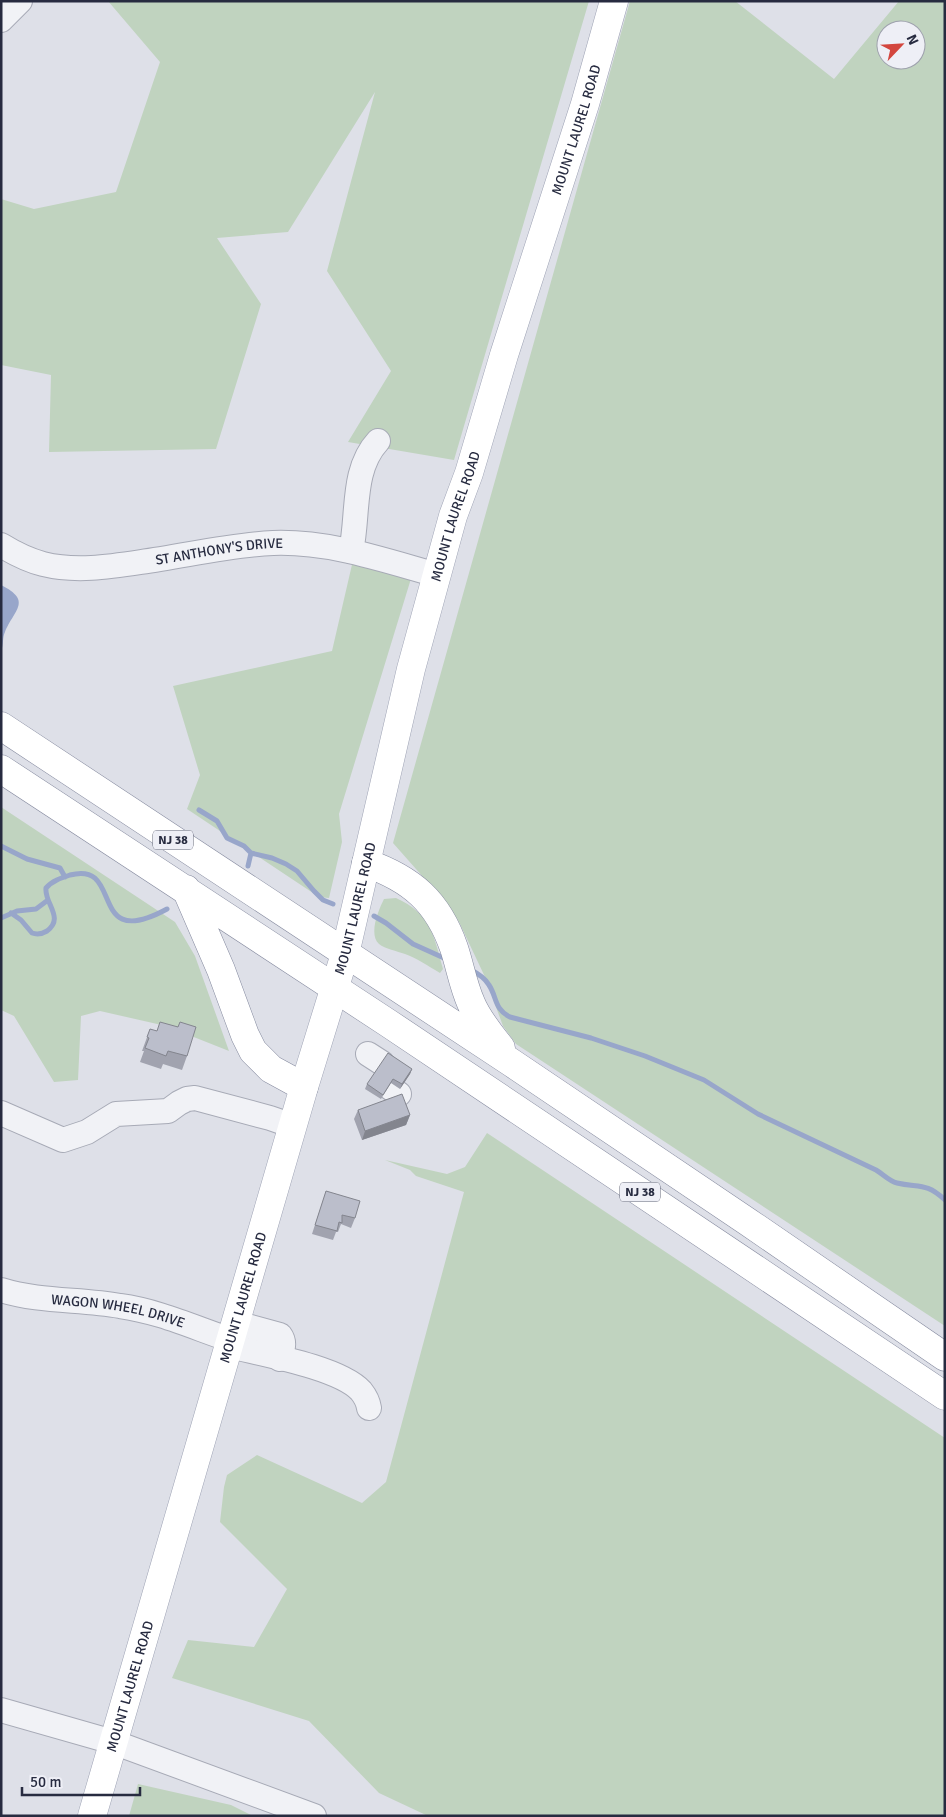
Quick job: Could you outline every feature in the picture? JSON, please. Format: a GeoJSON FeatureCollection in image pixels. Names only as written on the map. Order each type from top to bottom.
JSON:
{"type":"FeatureCollection","features":[{"type":"Feature","properties":{"kind":"main road","name":"MOUNT LAUREL ROAD"},"geometry":{"type":"LineString","coordinates":[[92,1816],[304,1087],[345,954],[411,669],[453,516],[469,473],[504,355],[585,104],[614,1]]}},
{"type":"Feature","properties":{"kind":"main road","name":"NJ 38"},"geometry":{"type":"LineString","coordinates":[[1,726],[512,1063],[945,1357]]}},
{"type":"Feature","properties":{"kind":"main road","name":"NJ 38"},"geometry":{"type":"LineString","coordinates":[[1,769],[335,987],[945,1396]]}},
{"type":"Feature","properties":{"kind":"main road"},"geometry":{"type":"LineString","coordinates":[[366,863],[379,867],[405,882],[435,907],[446,927],[472,1005],[512,1063]]}},
{"type":"Feature","properties":{"kind":"main road"},"geometry":{"type":"LineString","coordinates":[[186,889],[253,1051],[271,1070],[304,1087]]}},
{"type":"Feature","properties":{"kind":"street"},"geometry":{"type":"LineString","coordinates":[[1,20],[20,1]]}},
{"type":"Feature","properties":{"kind":"street"},"geometry":{"type":"LineString","coordinates":[[351,551],[360,475],[371,449],[378,441]]}},
{"type":"Feature","properties":{"kind":"street","name":"ST ANTHONY'S DRIVE"},"geometry":{"type":"LineString","coordinates":[[1,545],[42,564],[68,568],[95,568],[272,543],[301,543],[351,551],[437,575]]}},
{"type":"Feature","properties":{"kind":"street"},"geometry":{"type":"LineString","coordinates":[[1,1113],[63,1140],[87,1132],[116,1114],[168,1111],[187,1099],[195,1098],[293,1126]]}},
{"type":"Feature","properties":{"kind":"street","name":"WAGON WHEEL DRIVE"},"geometry":{"type":"LineString","coordinates":[[1,1290],[37,1298],[131,1307],[232,1336],[280,1359],[329,1371],[360,1390],[370,1408]]}},
{"type":"Feature","properties":{"kind":"street"},"geometry":{"type":"LineString","coordinates":[[1,1710],[113,1742],[314,1816]]}},
{"type":"Feature","properties":{"kind":"green space"},"geometry":{"type":"Polygon","coordinates":[[[108,1],[589,1],[454,460],[348,442],[391,371],[327,271],[375,92],[288,232],[217,238],[261,304],[216,449],[49,452],[51,375],[1,365],[1,199],[34,209],[116,192],[160,62],[108,1]]]}},
{"type":"Feature","properties":{"kind":"green space"},"geometry":{"type":"Polygon","coordinates":[[[630,1],[735,1],[834,79],[876,29],[876,70],[926,70],[926,20],[883,20],[899,1],[945,1],[945,1326],[516,1044],[503,1026],[485,977],[459,922],[431,886],[393,843],[630,1]]]}},
{"type":"Feature","properties":{"kind":"green space"},"geometry":{"type":"Polygon","coordinates":[[[357,543],[417,559],[339,814],[342,842],[329,898],[319,897],[187,809],[200,775],[173,686],[332,651],[357,543]]]}},
{"type":"Feature","properties":{"kind":"green space"},"geometry":{"type":"Polygon","coordinates":[[[1,807],[175,922],[195,956],[229,1051],[166,1026],[100,1011],[81,1016],[78,1080],[54,1082],[14,1016],[1,1010],[1,807]]]}},
{"type":"Feature","properties":{"kind":"green space"},"geometry":{"type":"Polygon","coordinates":[[[396,898],[416,911],[429,926],[443,969],[440,973],[414,958],[382,946],[376,940],[374,928],[384,899],[396,898]]]}},
{"type":"Feature","properties":{"kind":"green space"},"geometry":{"type":"Polygon","coordinates":[[[487,1133],[945,1438],[945,1816],[428,1816],[379,1793],[309,1721],[172,1678],[188,1640],[254,1647],[287,1589],[220,1522],[227,1475],[257,1455],[362,1503],[386,1482],[464,1192],[416,1176],[410,1170],[385,1160],[447,1174],[465,1167],[487,1133]]]}},
{"type":"Feature","properties":{"kind":"green space"},"geometry":{"type":"Polygon","coordinates":[[[138,1784],[231,1805],[253,1816],[129,1816],[138,1784]]]}},
{"type":"Feature","properties":{"kind":"water"},"geometry":{"type":"Polygon","coordinates":[[[1,585],[11,591],[19,601],[16,612],[4,634],[1,651],[1,585]]]}},
{"type":"Feature","properties":{"kind":"building"},"geometry":{"type":"Polygon","coordinates":[[[160,1022],[178,1027],[180,1022],[196,1027],[187,1056],[168,1051],[166,1056],[145,1048],[150,1029],[157,1031],[160,1022]]]}},
{"type":"Feature","properties":{"kind":"building"},"geometry":{"type":"Polygon","coordinates":[[[388,1053],[412,1069],[402,1084],[393,1079],[383,1095],[367,1084],[388,1053]]]}},
{"type":"Feature","properties":{"kind":"building"},"geometry":{"type":"Polygon","coordinates":[[[402,1094],[410,1115],[365,1131],[358,1110],[402,1094]]]}},
{"type":"Feature","properties":{"kind":"building"},"geometry":{"type":"Polygon","coordinates":[[[326,1191],[360,1201],[355,1218],[342,1215],[342,1223],[339,1222],[337,1231],[315,1225],[326,1191]]]}},
{"type":"Feature","properties":{"kind":"waterway"},"geometry":{"type":"LineString","coordinates":[[199,810],[217,821],[227,838],[244,846],[251,853],[272,858],[286,864],[297,871],[323,900],[333,904]]}},
{"type":"Feature","properties":{"kind":"waterway"},"geometry":{"type":"LineString","coordinates":[[1,846],[27,859],[60,868],[65,877]]}},
{"type":"Feature","properties":{"kind":"waterway"},"geometry":{"type":"LineString","coordinates":[[248,866],[251,853]]}},
{"type":"Feature","properties":{"kind":"waterway"},"geometry":{"type":"LineString","coordinates":[[11,913],[21,920],[32,933],[38,934],[47,931],[52,926],[54,916],[46,894],[46,888],[67,876],[87,874],[97,880],[115,914],[125,920],[142,920],[167,909]]}},
{"type":"Feature","properties":{"kind":"waterway"},"geometry":{"type":"LineString","coordinates":[[1,918],[17,911],[36,909],[48,900]]}},
{"type":"Feature","properties":{"kind":"waterway"},"geometry":{"type":"LineString","coordinates":[[374,916],[413,944],[444,958]]}},
{"type":"Feature","properties":{"kind":"waterway"},"geometry":{"type":"LineString","coordinates":[[471,970],[487,982],[492,989],[498,1007],[510,1017],[591,1038],[645,1056],[704,1080],[758,1114],[876,1170],[891,1181],[933,1190],[945,1200]]}}]}
